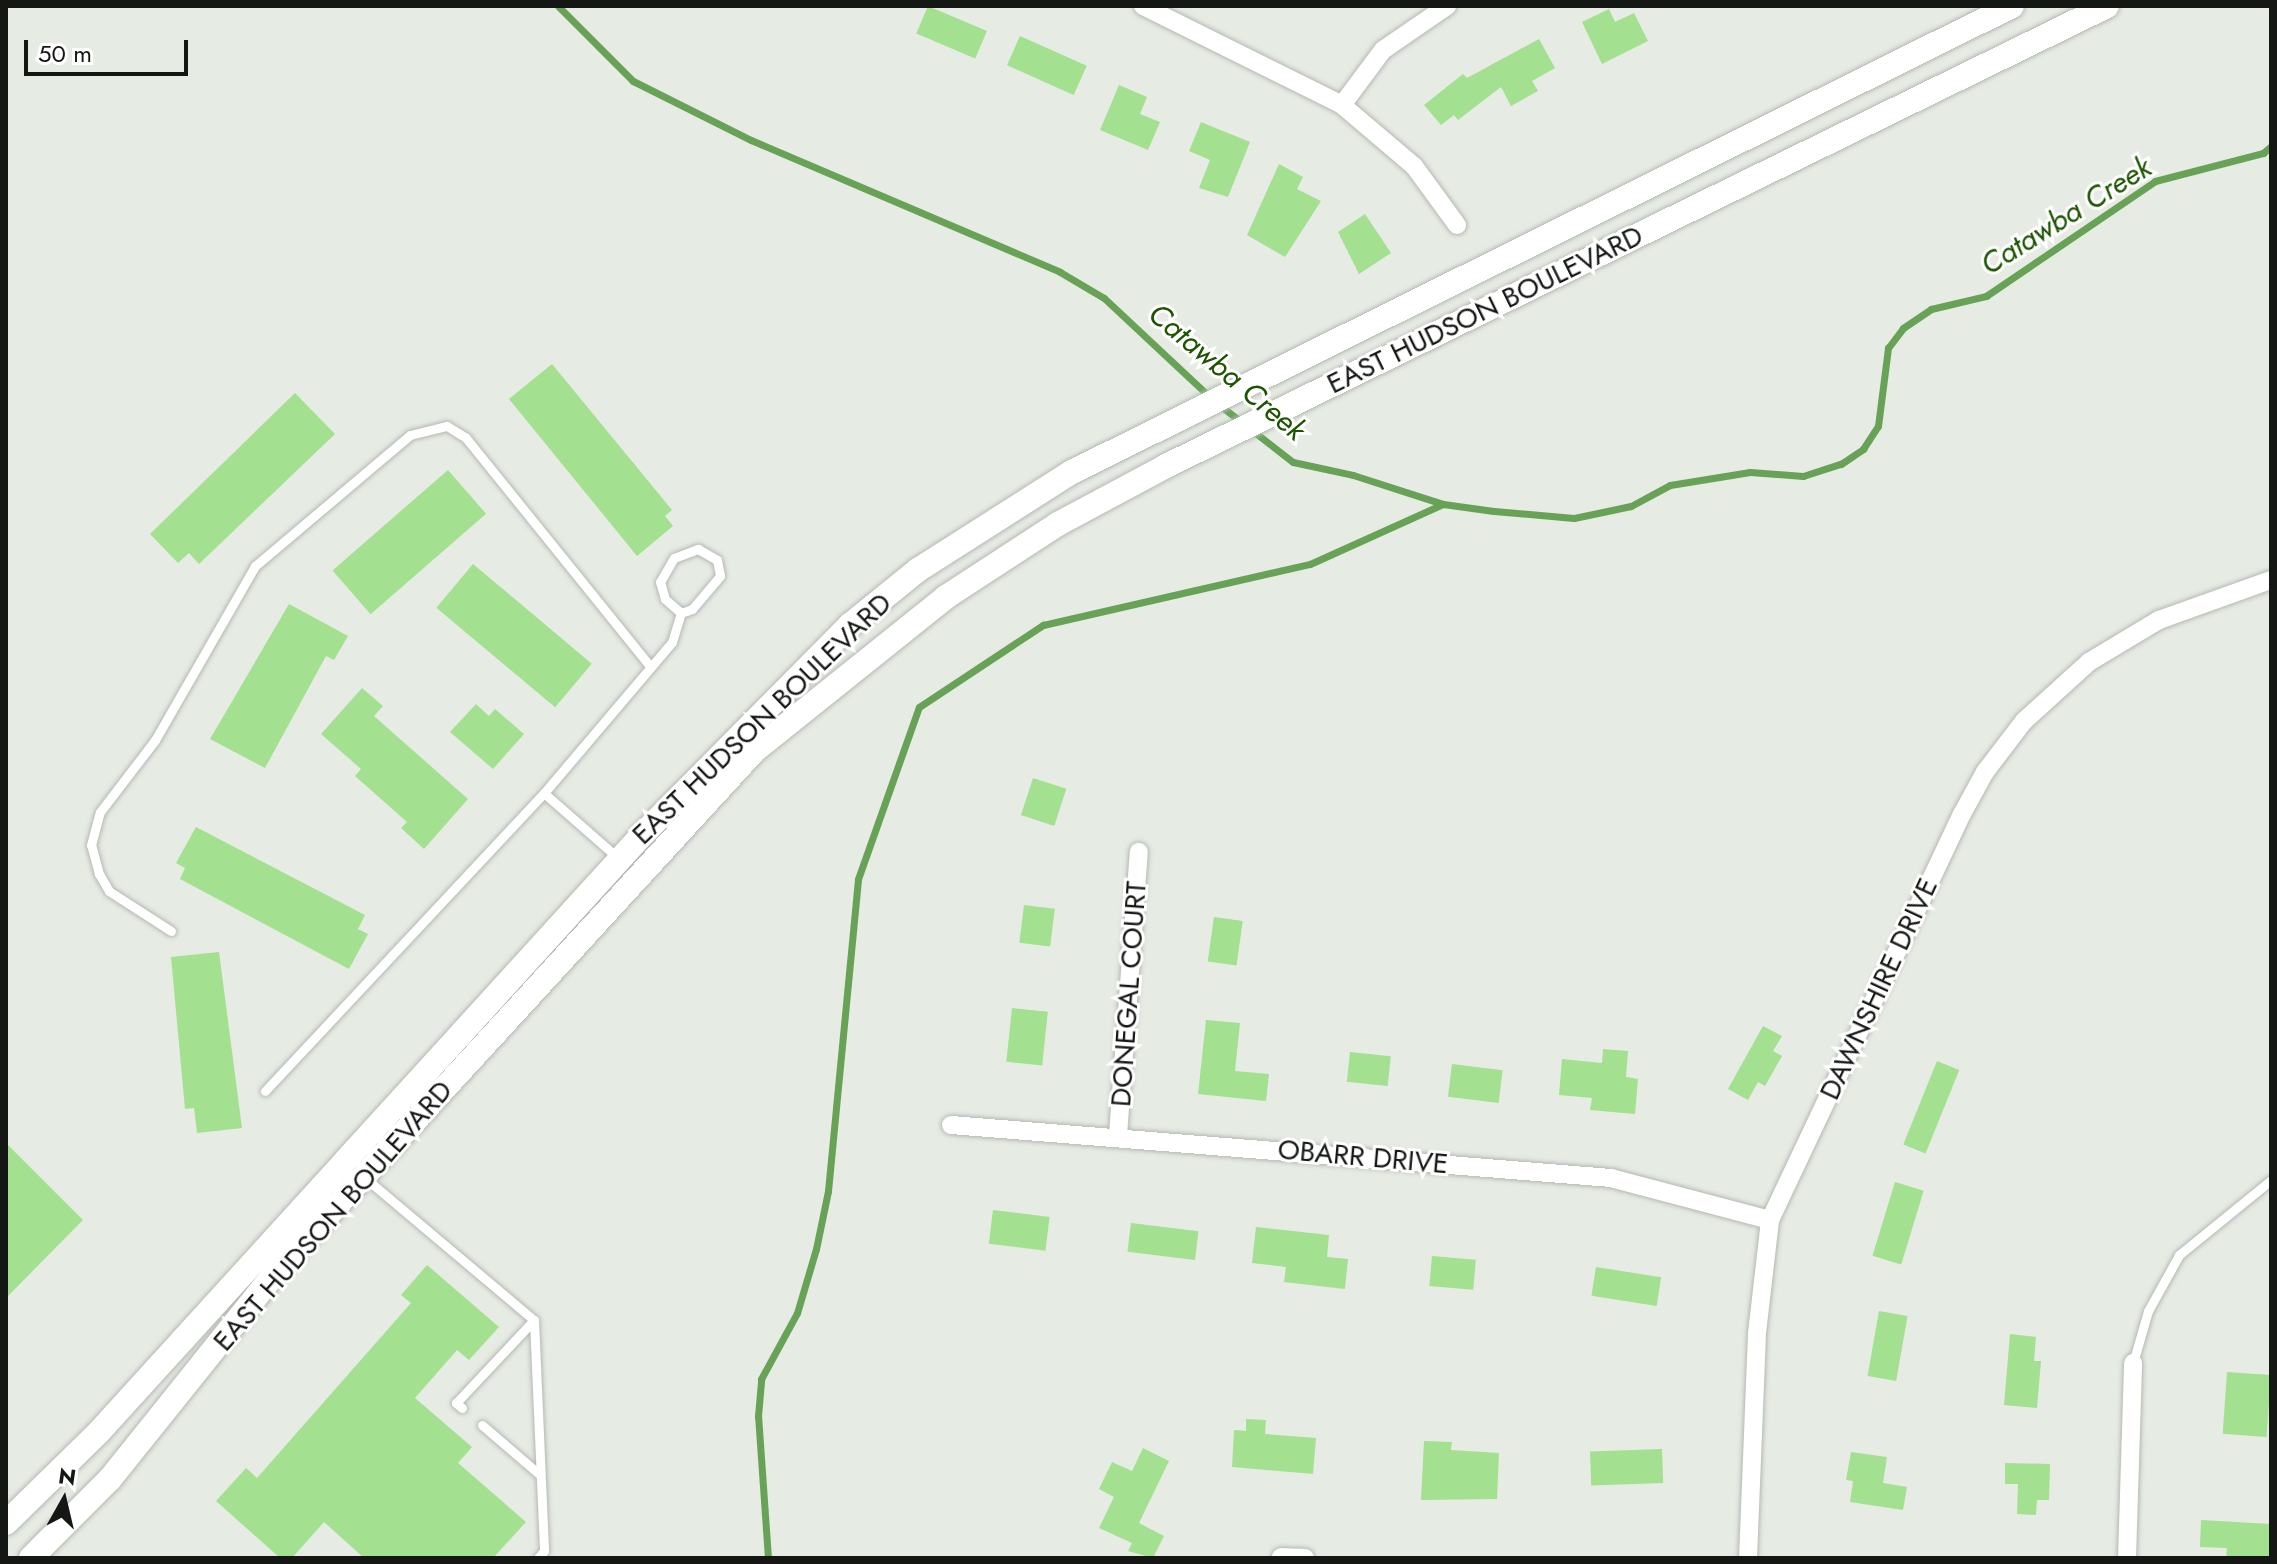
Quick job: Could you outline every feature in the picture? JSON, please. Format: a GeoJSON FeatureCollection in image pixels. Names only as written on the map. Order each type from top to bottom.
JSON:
{"type":"FeatureCollection","features":[{"type":"Feature","properties":{"kind":"main road","name":"EAST HUDSON BOULEVARD"},"geometry":{"type":"LineString","coordinates":[[6,1523],[98,1433],[619,859],[850,625],[997,517],[1134,441],[2012,6]]}},
{"type":"Feature","properties":{"kind":"main road","name":"EAST HUDSON BOULEVARD"},"geometry":{"type":"LineString","coordinates":[[31,1558],[110,1479],[275,1273],[754,751],[935,606],[1006,556],[1166,466],[2107,6]]}},
{"type":"Feature","properties":{"kind":"street"},"geometry":{"type":"LineString","coordinates":[[1143,6],[1342,105],[1414,166],[1457,225]]}},
{"type":"Feature","properties":{"kind":"street"},"geometry":{"type":"LineString","coordinates":[[1342,105],[1383,50],[1447,6]]}},
{"type":"Feature","properties":{"kind":"street","name":"DAWNSHIRE DRIVE"},"geometry":{"type":"LineString","coordinates":[[1748,1558],[1757,1333],[1770,1220],[1962,814],[2016,731],[2089,662],[2159,620],[2271,580]]}},
{"type":"Feature","properties":{"kind":"street","name":"DONEGAL COURT"},"geometry":{"type":"LineString","coordinates":[[1118,1135],[1139,852]]}},
{"type":"Feature","properties":{"kind":"street","name":"EAST HUDSON BOULEVARD"},"geometry":{"type":"LineString","coordinates":[[619,859],[639,877]]}},
{"type":"Feature","properties":{"kind":"street","name":"OBARR DRIVE"},"geometry":{"type":"LineString","coordinates":[[951,1125],[1118,1135],[1611,1178],[1770,1220]]}},
{"type":"Feature","properties":{"kind":"street"},"geometry":{"type":"LineString","coordinates":[[2127,1558],[2133,1363]]}},
{"type":"Feature","properties":{"kind":"street"},"geometry":{"type":"LineString","coordinates":[[1281,1557],[1305,1558]]}},
{"type":"Feature","properties":{"kind":"lane"},"geometry":{"type":"LineString","coordinates":[[171,931],[109,891],[99,874],[91,845],[100,812],[155,740],[255,566],[410,435],[447,426],[466,438],[651,667]]}},
{"type":"Feature","properties":{"kind":"lane"},"geometry":{"type":"LineString","coordinates":[[705,550],[717,560],[720,576],[692,609],[681,613],[665,599],[663,574],[681,553],[705,550]]}},
{"type":"Feature","properties":{"kind":"lane"},"geometry":{"type":"LineString","coordinates":[[265,1091],[544,793],[678,633],[681,613]]}},
{"type":"Feature","properties":{"kind":"lane"},"geometry":{"type":"LineString","coordinates":[[544,793],[619,859]]}},
{"type":"Feature","properties":{"kind":"lane"},"geometry":{"type":"LineString","coordinates":[[364,1177],[534,1320],[544,1551],[538,1558]]}},
{"type":"Feature","properties":{"kind":"lane"},"geometry":{"type":"LineString","coordinates":[[2133,1363],[2148,1311],[2179,1255],[2271,1180]]}},
{"type":"Feature","properties":{"kind":"lane"},"geometry":{"type":"LineString","coordinates":[[462,1408],[456,1403],[534,1320]]}},
{"type":"Feature","properties":{"kind":"lane"},"geometry":{"type":"LineString","coordinates":[[482,1425],[539,1474]]}},
{"type":"Feature","properties":{"kind":"building"},"geometry":{"type":"Polygon","coordinates":[[[928,6],[987,31],[975,59],[916,34],[928,6]]]}},
{"type":"Feature","properties":{"kind":"building"},"geometry":{"type":"Polygon","coordinates":[[[1609,9],[1615,22],[1634,13],[1648,41],[1602,64],[1582,22],[1609,9]]]}},
{"type":"Feature","properties":{"kind":"building"},"geometry":{"type":"Polygon","coordinates":[[[1020,36],[1087,66],[1074,95],[1007,65],[1020,36]]]}},
{"type":"Feature","properties":{"kind":"building"},"geometry":{"type":"Polygon","coordinates":[[[1539,39],[1555,68],[1532,81],[1538,91],[1511,106],[1501,87],[1458,120],[1454,115],[1441,125],[1424,105],[1463,74],[1467,78],[1539,39]]]}},
{"type":"Feature","properties":{"kind":"building"},"geometry":{"type":"Polygon","coordinates":[[[1119,85],[1147,97],[1140,114],[1160,122],[1148,150],[1100,130],[1119,85]]]}},
{"type":"Feature","properties":{"kind":"building"},"geometry":{"type":"Polygon","coordinates":[[[1201,122],[1250,142],[1228,197],[1199,188],[1210,160],[1189,151],[1201,122]]]}},
{"type":"Feature","properties":{"kind":"building"},"geometry":{"type":"Polygon","coordinates":[[[1279,164],[1303,177],[1297,189],[1321,201],[1285,257],[1247,235],[1279,164]]]}},
{"type":"Feature","properties":{"kind":"building"},"geometry":{"type":"Polygon","coordinates":[[[1365,214],[1391,253],[1359,274],[1338,232],[1365,214]]]}},
{"type":"Feature","properties":{"kind":"building"},"geometry":{"type":"Polygon","coordinates":[[[552,364],[672,510],[665,516],[673,526],[637,556],[509,399],[552,364]]]}},
{"type":"Feature","properties":{"kind":"building"},"geometry":{"type":"Polygon","coordinates":[[[295,393],[335,434],[199,564],[189,553],[178,563],[150,534],[295,393]]]}},
{"type":"Feature","properties":{"kind":"building"},"geometry":{"type":"Polygon","coordinates":[[[448,470],[486,514],[371,614],[333,570],[448,470]]]}},
{"type":"Feature","properties":{"kind":"building"},"geometry":{"type":"Polygon","coordinates":[[[473,564],[592,664],[555,707],[436,608],[473,564]]]}},
{"type":"Feature","properties":{"kind":"building"},"geometry":{"type":"Polygon","coordinates":[[[289,604],[348,636],[334,660],[326,656],[265,768],[210,739],[289,604]]]}},
{"type":"Feature","properties":{"kind":"building"},"geometry":{"type":"Polygon","coordinates":[[[362,688],[383,706],[374,716],[468,799],[424,849],[401,828],[407,822],[355,776],[361,769],[321,734],[362,688]]]}},
{"type":"Feature","properties":{"kind":"building"},"geometry":{"type":"Polygon","coordinates":[[[476,704],[489,716],[495,709],[524,734],[493,769],[450,732],[476,704]]]}},
{"type":"Feature","properties":{"kind":"building"},"geometry":{"type":"Polygon","coordinates":[[[1033,778],[1066,789],[1054,826],[1021,815],[1033,778]]]}},
{"type":"Feature","properties":{"kind":"building"},"geometry":{"type":"Polygon","coordinates":[[[196,827],[365,915],[358,929],[368,934],[349,969],[180,879],[185,868],[176,863],[196,827]]]}},
{"type":"Feature","properties":{"kind":"building"},"geometry":{"type":"Polygon","coordinates":[[[1024,905],[1055,909],[1050,946],[1019,943],[1024,905]]]}},
{"type":"Feature","properties":{"kind":"building"},"geometry":{"type":"Polygon","coordinates":[[[1214,917],[1243,921],[1236,966],[1208,962],[1214,917]]]}},
{"type":"Feature","properties":{"kind":"building"},"geometry":{"type":"Polygon","coordinates":[[[219,952],[242,1128],[197,1133],[194,1108],[185,1109],[171,957],[219,952]]]}},
{"type":"Feature","properties":{"kind":"building"},"geometry":{"type":"Polygon","coordinates":[[[1012,1008],[1048,1012],[1042,1065],[1006,1062],[1012,1008]]]}},
{"type":"Feature","properties":{"kind":"building"},"geometry":{"type":"Polygon","coordinates":[[[1206,1020],[1240,1023],[1235,1071],[1269,1074],[1266,1101],[1198,1094],[1206,1020]]]}},
{"type":"Feature","properties":{"kind":"building"},"geometry":{"type":"Polygon","coordinates":[[[1763,1026],[1782,1036],[1773,1051],[1782,1056],[1765,1086],[1758,1082],[1748,1100],[1728,1089],[1763,1026]]]}},
{"type":"Feature","properties":{"kind":"building"},"geometry":{"type":"Polygon","coordinates":[[[1603,1049],[1628,1051],[1626,1077],[1638,1079],[1635,1114],[1590,1110],[1592,1098],[1559,1095],[1562,1059],[1602,1063],[1603,1049]]]}},
{"type":"Feature","properties":{"kind":"building"},"geometry":{"type":"Polygon","coordinates":[[[1350,1052],[1391,1056],[1388,1086],[1347,1082],[1350,1052]]]}},
{"type":"Feature","properties":{"kind":"building"},"geometry":{"type":"Polygon","coordinates":[[[1937,1061],[1959,1070],[1926,1153],[1903,1144],[1937,1061]]]}},
{"type":"Feature","properties":{"kind":"building"},"geometry":{"type":"Polygon","coordinates":[[[1452,1064],[1503,1070],[1499,1103],[1448,1097],[1452,1064]]]}},
{"type":"Feature","properties":{"kind":"building"},"geometry":{"type":"Polygon","coordinates":[[[6,1143],[83,1220],[6,1298],[6,1143]]]}},
{"type":"Feature","properties":{"kind":"building"},"geometry":{"type":"Polygon","coordinates":[[[1895,1182],[1924,1191],[1901,1264],[1872,1256],[1895,1182]]]}},
{"type":"Feature","properties":{"kind":"building"},"geometry":{"type":"Polygon","coordinates":[[[993,1210],[1050,1217],[1045,1251],[989,1244],[993,1210]]]}},
{"type":"Feature","properties":{"kind":"building"},"geometry":{"type":"Polygon","coordinates":[[[1131,1223],[1198,1231],[1195,1260],[1127,1252],[1131,1223]]]}},
{"type":"Feature","properties":{"kind":"building"},"geometry":{"type":"Polygon","coordinates":[[[1256,1227],[1329,1235],[1327,1257],[1348,1259],[1345,1289],[1284,1282],[1286,1267],[1252,1263],[1256,1227]]]}},
{"type":"Feature","properties":{"kind":"building"},"geometry":{"type":"Polygon","coordinates":[[[1432,1256],[1476,1260],[1473,1290],[1429,1286],[1432,1256]]]}},
{"type":"Feature","properties":{"kind":"building"},"geometry":{"type":"Polygon","coordinates":[[[427,1265],[499,1327],[469,1360],[457,1350],[415,1398],[472,1447],[458,1463],[526,1522],[493,1558],[364,1558],[324,1522],[292,1558],[280,1558],[216,1501],[246,1468],[257,1478],[411,1303],[401,1295],[427,1265]]]}},
{"type":"Feature","properties":{"kind":"building"},"geometry":{"type":"Polygon","coordinates":[[[1596,1267],[1661,1277],[1657,1306],[1591,1296],[1596,1267]]]}},
{"type":"Feature","properties":{"kind":"building"},"geometry":{"type":"Polygon","coordinates":[[[1879,1311],[1908,1316],[1896,1381],[1868,1376],[1879,1311]]]}},
{"type":"Feature","properties":{"kind":"building"},"geometry":{"type":"Polygon","coordinates":[[[2010,1334],[2036,1337],[2034,1361],[2041,1361],[2037,1408],[2004,1405],[2010,1334]]]}},
{"type":"Feature","properties":{"kind":"building"},"geometry":{"type":"Polygon","coordinates":[[[2227,1372],[2271,1375],[2267,1437],[2223,1434],[2227,1372]]]}},
{"type":"Feature","properties":{"kind":"building"},"geometry":{"type":"Polygon","coordinates":[[[1246,1419],[1266,1420],[1265,1434],[1316,1438],[1313,1474],[1232,1467],[1234,1430],[1246,1431],[1246,1419]]]}},
{"type":"Feature","properties":{"kind":"building"},"geometry":{"type":"Polygon","coordinates":[[[1424,1441],[1452,1442],[1451,1450],[1499,1453],[1497,1499],[1421,1500],[1424,1441]]]}},
{"type":"Feature","properties":{"kind":"building"},"geometry":{"type":"Polygon","coordinates":[[[1143,1448],[1169,1461],[1139,1523],[1164,1536],[1153,1558],[1128,1551],[1132,1543],[1099,1528],[1114,1497],[1099,1489],[1112,1462],[1132,1471],[1143,1448]]]}},
{"type":"Feature","properties":{"kind":"building"},"geometry":{"type":"Polygon","coordinates":[[[1662,1449],[1663,1483],[1591,1485],[1590,1452],[1662,1449]]]}},
{"type":"Feature","properties":{"kind":"building"},"geometry":{"type":"Polygon","coordinates":[[[1851,1452],[1887,1457],[1883,1483],[1907,1487],[1903,1510],[1850,1502],[1853,1481],[1846,1480],[1851,1452]]]}},
{"type":"Feature","properties":{"kind":"building"},"geometry":{"type":"Polygon","coordinates":[[[2005,1463],[2050,1464],[2049,1500],[2037,1500],[2036,1515],[2017,1514],[2018,1484],[2005,1484],[2005,1463]]]}},
{"type":"Feature","properties":{"kind":"building"},"geometry":{"type":"Polygon","coordinates":[[[2201,1520],[2271,1524],[2270,1558],[2226,1558],[2227,1548],[2200,1547],[2201,1520]]]}},
{"type":"Feature","properties":{"kind":"waterway","name":"Catawba Creek"},"geometry":{"type":"LineString","coordinates":[[558,6],[633,81],[751,140],[1060,272],[1104,298],[1213,400],[1293,462],[1353,475],[1443,504],[1574,518],[1631,506],[1670,485],[1750,472],[1803,476],[1841,464],[1863,449],[1878,426],[1888,348],[1903,328],[1931,309],[1986,296],[2155,181],[2263,153],[2271,146]]}},
{"type":"Feature","properties":{"kind":"waterway"},"geometry":{"type":"LineString","coordinates":[[768,1558],[758,1416],[761,1379],[797,1313],[816,1249],[828,1191],[858,879],[919,707],[1043,625],[1310,564],[1443,504]]}}]}
